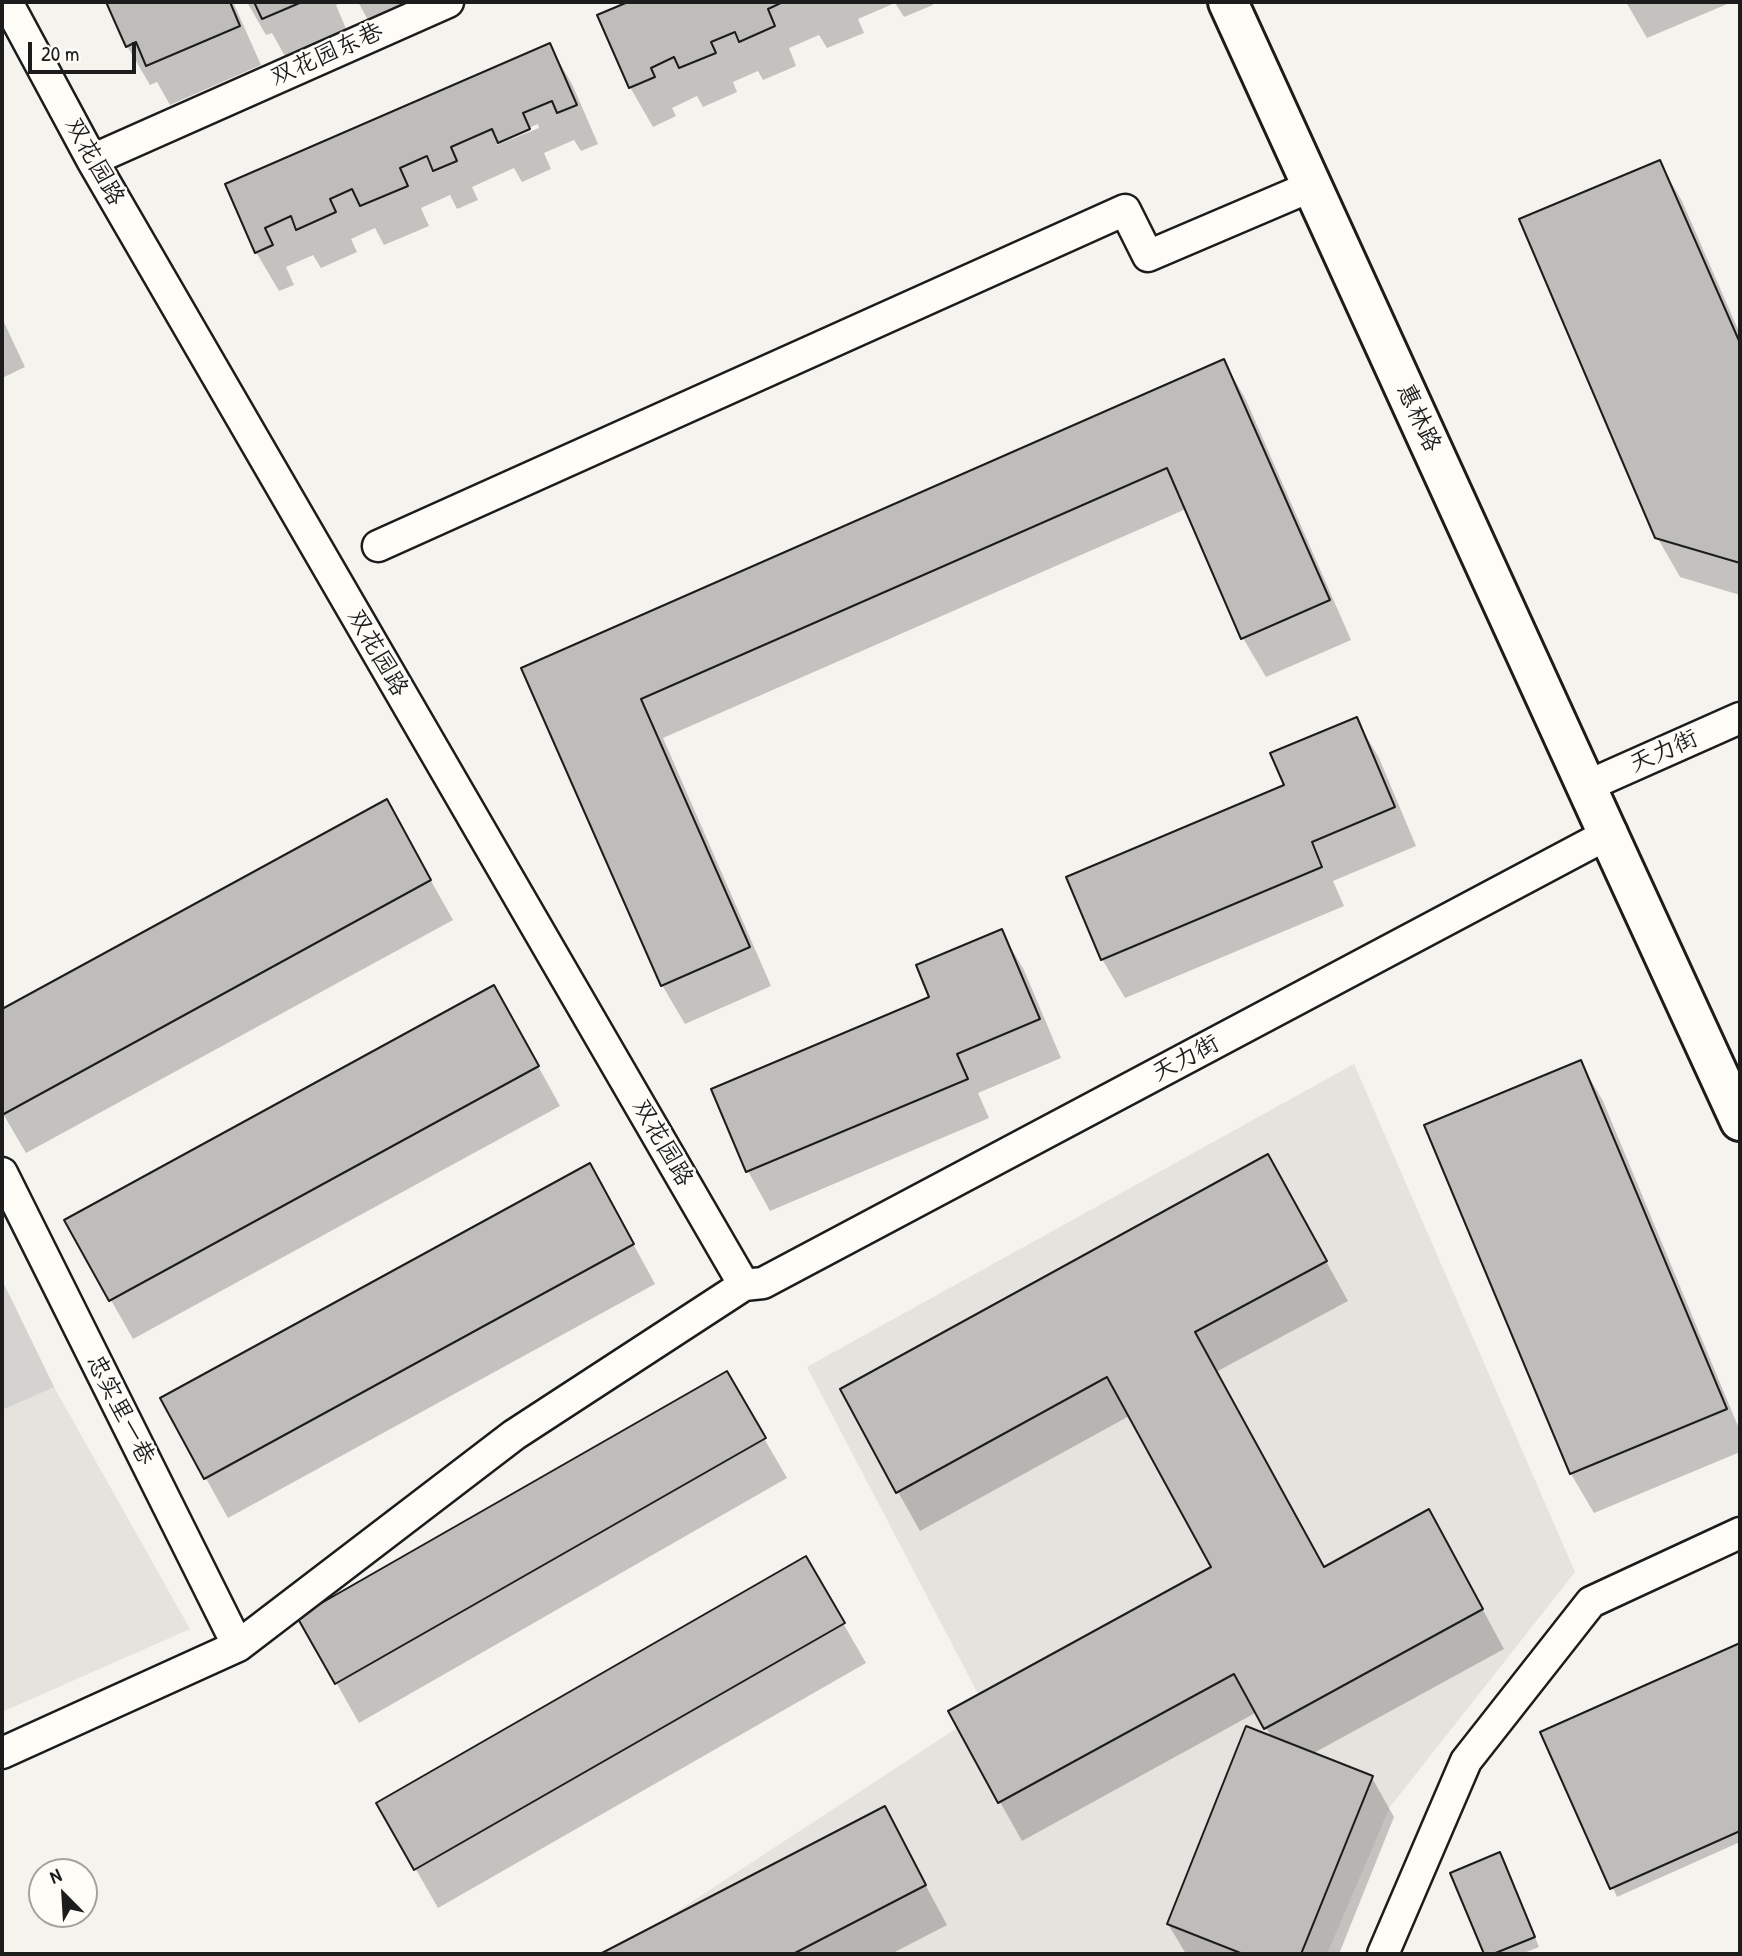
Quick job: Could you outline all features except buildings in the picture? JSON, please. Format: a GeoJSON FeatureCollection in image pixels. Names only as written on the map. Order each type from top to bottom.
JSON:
{"type":"FeatureCollection","features":[{"type":"Feature","properties":{"kind":"street","name":"双花园东巷"},"geometry":{"type":"LineString","coordinates":[[92,160],[448,2]]}},
{"type":"Feature","properties":{"kind":"street","name":"惠林路"},"geometry":{"type":"LineString","coordinates":[[1228,2],[1740,1121]]}},
{"type":"Feature","properties":{"kind":"street","name":"双花园路"},"geometry":{"type":"LineString","coordinates":[[9,17],[754,1284]]}},
{"type":"Feature","properties":{"kind":"street"},"geometry":{"type":"LineString","coordinates":[[378,545],[1125,210],[1148,256],[1312,186]]}},
{"type":"Feature","properties":{"kind":"street","name":"天力街"},"geometry":{"type":"LineString","coordinates":[[1587,786],[1740,718]]}},
{"type":"Feature","properties":{"kind":"street","name":"天力街"},"geometry":{"type":"LineString","coordinates":[[2,1753],[238,1646],[514,1435],[754,1284],[1608,834]]}},
{"type":"Feature","properties":{"kind":"street","name":"忠实里一巷"},"geometry":{"type":"LineString","coordinates":[[2,1173],[238,1646]]}},
{"type":"Feature","properties":{"kind":"street"},"geometry":{"type":"LineString","coordinates":[[1383,1954],[1466,1762],[1591,1602],[1740,1534]]}},
{"type":"Feature","properties":{"kind":"shaded area"},"geometry":{"type":"Polygon","coordinates":[[[1354,1064],[1575,1572],[1390,1807],[1327,1954],[612,1954],[986,1709],[807,1367],[1354,1064]]]}},
{"type":"Feature","properties":{"kind":"shaded area"},"geometry":{"type":"Polygon","coordinates":[[[2,1280],[54,1387],[190,1629],[2,1712],[2,1280]]]}},
{"type":"Feature","properties":{"kind":"shaded area"},"geometry":{"type":"Polygon","coordinates":[[[2,1280],[54,1387],[2,1410],[2,1280]]]}}]}
